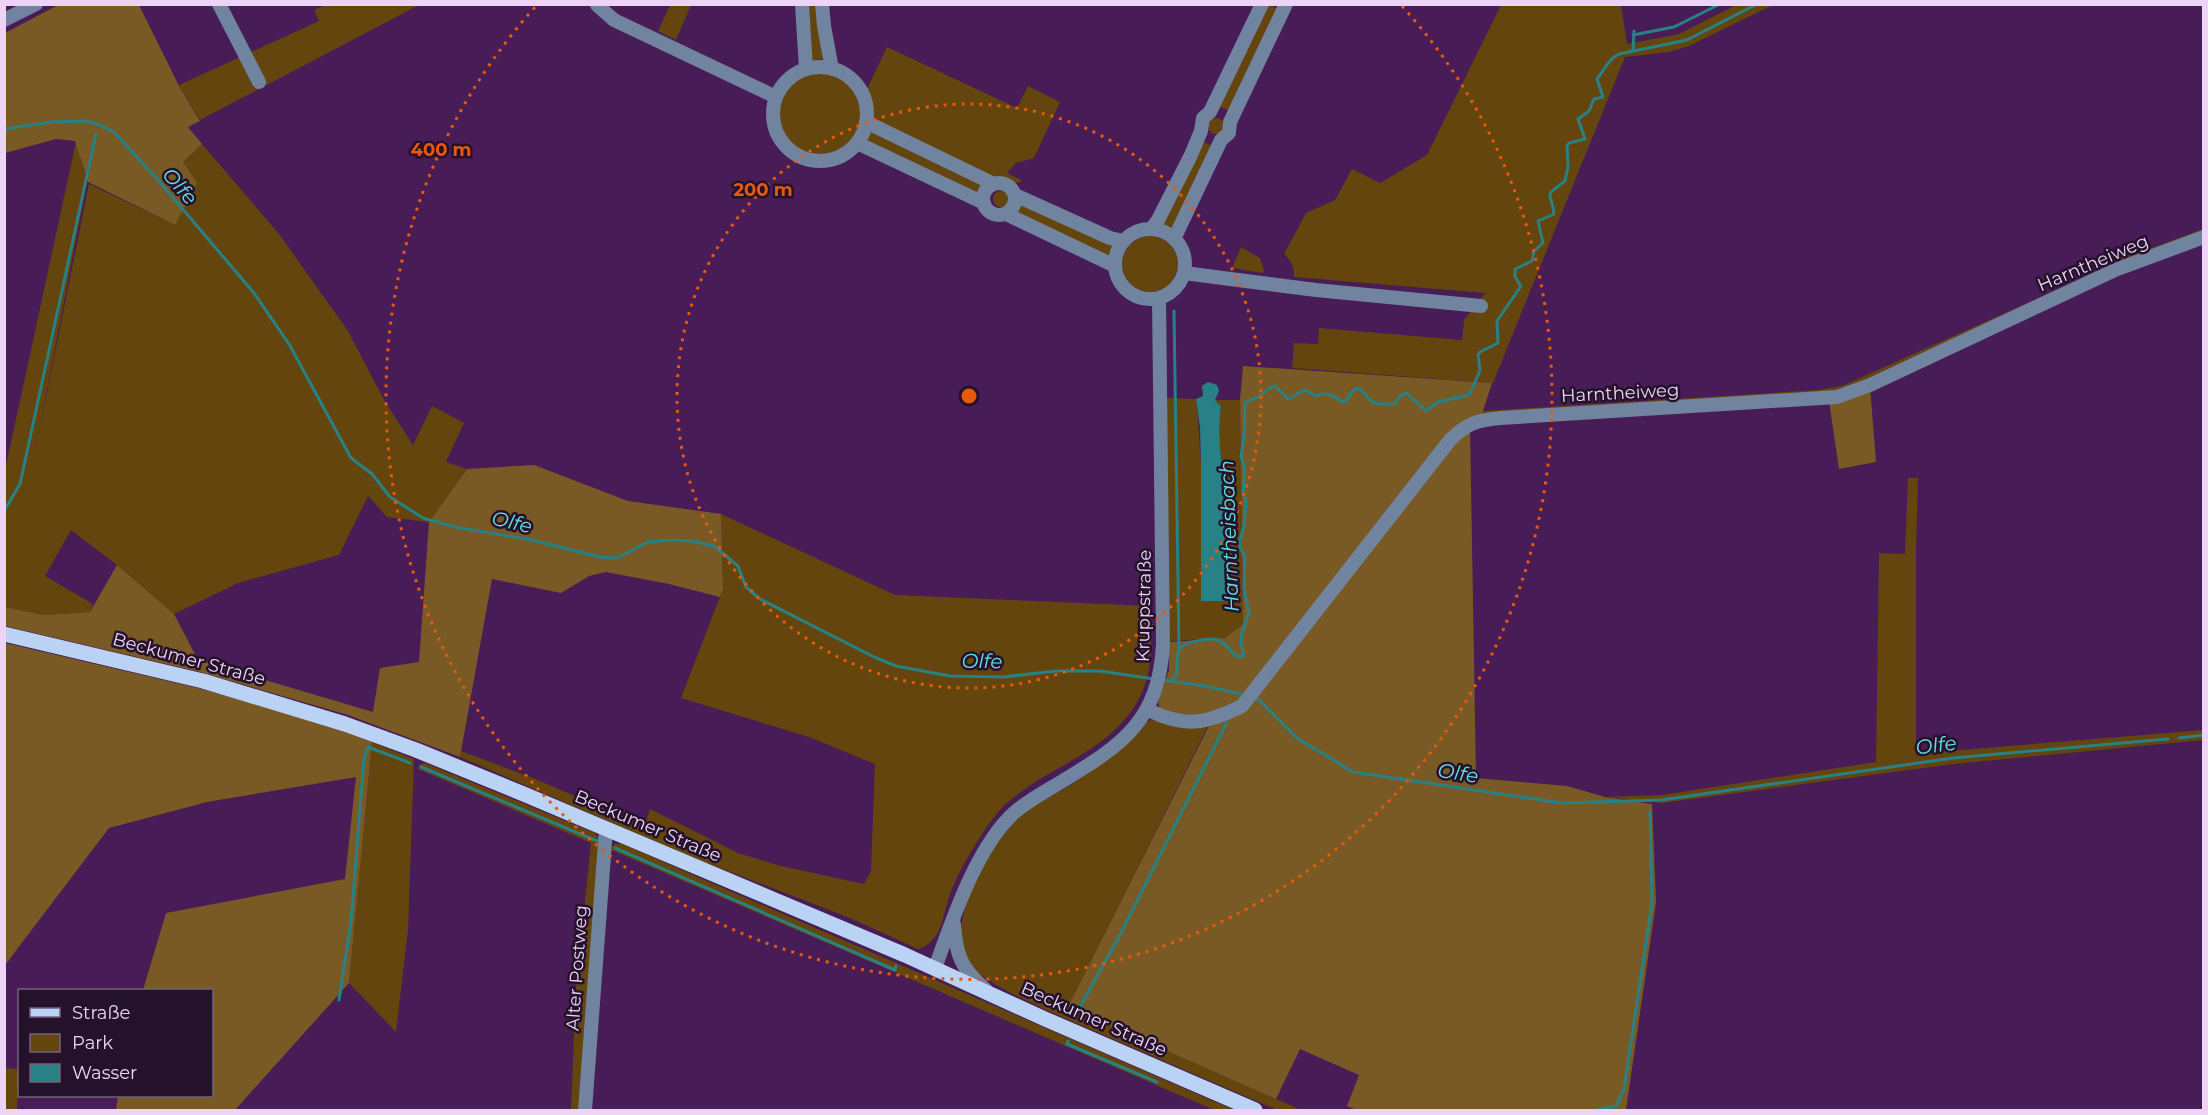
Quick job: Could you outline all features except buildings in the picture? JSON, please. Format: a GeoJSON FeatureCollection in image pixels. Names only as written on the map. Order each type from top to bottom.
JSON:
{"type":"FeatureCollection","features":[{"type":"Feature","properties":{"kind":"main road","name":"Beckumer Straße"},"geometry":{"type":"LineString","coordinates":[[4,634],[203,681],[345,724],[428,755],[935,968],[1255,1110]]}},
{"type":"Feature","properties":{"kind":"street"},"geometry":{"type":"LineString","coordinates":[[4,20],[36,4]]}},
{"type":"Feature","properties":{"kind":"street"},"geometry":{"type":"LineString","coordinates":[[219,4],[259,82]]}},
{"type":"Feature","properties":{"kind":"street"},"geometry":{"type":"LineString","coordinates":[[802,4],[806,69]]}},
{"type":"Feature","properties":{"kind":"street"},"geometry":{"type":"LineString","coordinates":[[822,4],[832,69]]}},
{"type":"Feature","properties":{"kind":"street"},"geometry":{"type":"LineString","coordinates":[[1151,229],[1158,220],[1201,131],[1201,122],[1210,112],[1262,4]]}},
{"type":"Feature","properties":{"kind":"street"},"geometry":{"type":"LineString","coordinates":[[1174,239],[1221,140],[1229,133],[1230,122],[1285,4],[1278,4]]}},
{"type":"Feature","properties":{"kind":"street"},"geometry":{"type":"LineString","coordinates":[[597,5],[614,20],[776,97]]}},
{"type":"Feature","properties":{"kind":"street"},"geometry":{"type":"LineString","coordinates":[[817,67],[832,69],[847,76],[860,90],[866,105],[867,122],[857,143],[844,155],[827,161],[809,160],[793,153],[780,140],[772,115],[776,97],[785,82],[798,72],[817,67]]}},
{"type":"Feature","properties":{"kind":"street"},"geometry":{"type":"LineString","coordinates":[[1210,112],[1222,112],[1230,122]]}},
{"type":"Feature","properties":{"kind":"street"},"geometry":{"type":"LineString","coordinates":[[867,122],[994,184],[1009,186],[1015,195],[1110,238],[1124,241]]}},
{"type":"Feature","properties":{"kind":"street"},"geometry":{"type":"LineString","coordinates":[[1201,131],[1209,140],[1221,140]]}},
{"type":"Feature","properties":{"kind":"street"},"geometry":{"type":"LineString","coordinates":[[857,143],[984,203],[995,215],[1006,214],[1115,266]]}},
{"type":"Feature","properties":{"kind":"street"},"geometry":{"type":"LineString","coordinates":[[984,203],[985,191],[994,184]]}},
{"type":"Feature","properties":{"kind":"street"},"geometry":{"type":"LineString","coordinates":[[1006,214],[1014,206],[1015,195]]}},
{"type":"Feature","properties":{"kind":"street"},"geometry":{"type":"LineString","coordinates":[[1151,229],[1164,232],[1174,239],[1184,255],[1184,273],[1179,284],[1170,293],[1155,299],[1135,296],[1125,289],[1118,278],[1115,266],[1117,252],[1124,241],[1131,235],[1151,229]]}},
{"type":"Feature","properties":{"kind":"street","name":"Harntheiweg"},"geometry":{"type":"LineString","coordinates":[[1148,710],[1181,723],[1220,717],[1242,706],[1450,440],[1466,426],[1481,420],[1501,418],[1837,397],[1870,385],[2115,270],[2204,237]]}},
{"type":"Feature","properties":{"kind":"street"},"geometry":{"type":"LineString","coordinates":[[1184,273],[1316,290],[1481,306]]}},
{"type":"Feature","properties":{"kind":"street","name":"Kruppstraße"},"geometry":{"type":"LineString","coordinates":[[935,968],[954,919],[992,839],[1014,812],[1103,756],[1127,735],[1148,710],[1157,690],[1162,669],[1163,473],[1155,299]]}},
{"type":"Feature","properties":{"kind":"street","name":"Alter Postweg"},"geometry":{"type":"LineString","coordinates":[[585,1110],[606,829]]}},
{"type":"Feature","properties":{"kind":"street"},"geometry":{"type":"LineString","coordinates":[[954,919],[956,949],[959,956],[975,981],[990,994]]}},
{"type":"Feature","properties":{"kind":"green space"},"geometry":{"type":"Polygon","coordinates":[[[326,5],[419,5],[200,120],[179,85],[319,21],[314,10],[326,5]]]}},
{"type":"Feature","properties":{"kind":"green space"},"geometry":{"type":"Polygon","coordinates":[[[670,5],[691,5],[676,40],[658,31],[670,5]]]}},
{"type":"Feature","properties":{"kind":"green space"},"geometry":{"type":"Polygon","coordinates":[[[804,5],[818,5],[823,59],[808,61],[804,5]]]}},
{"type":"Feature","properties":{"kind":"green space"},"geometry":{"type":"Polygon","coordinates":[[[1267,5],[1279,9],[1230,111],[1218,106],[1267,5]]]}},
{"type":"Feature","properties":{"kind":"green space"},"geometry":{"type":"Polygon","coordinates":[[[1501,5],[1621,5],[1627,44],[1679,34],[1736,5],[1773,5],[1689,46],[1669,52],[1625,57],[1493,383],[1292,368],[1294,343],[1318,344],[1319,328],[1462,340],[1464,320],[1485,293],[1294,277],[1292,264],[1284,254],[1306,213],[1335,200],[1352,169],[1380,183],[1427,155],[1501,5]]]}},
{"type":"Feature","properties":{"kind":"green space"},"geometry":{"type":"Polygon","coordinates":[[[887,47],[1017,108],[1028,86],[1060,102],[1034,158],[1016,163],[1007,173],[1023,181],[1013,184],[1007,180],[996,180],[876,122],[867,89],[887,47]]]}},
{"type":"Feature","properties":{"kind":"green space"},"geometry":{"type":"Polygon","coordinates":[[[820,73],[836,76],[849,85],[858,98],[861,114],[858,130],[849,143],[836,152],[820,155],[804,152],[791,143],[782,130],[779,114],[782,98],[791,85],[804,76],[820,73]]]}},
{"type":"Feature","properties":{"kind":"green space"},"geometry":{"type":"Polygon","coordinates":[[[1216,118],[1222,120],[1224,126],[1222,132],[1216,134],[1210,132],[1208,126],[1210,120],[1216,118]]]}},
{"type":"Feature","properties":{"kind":"green space"},"geometry":{"type":"Polygon","coordinates":[[[868,128],[986,183],[981,196],[863,140],[868,128]]]}},
{"type":"Feature","properties":{"kind":"green space"},"geometry":{"type":"Polygon","coordinates":[[[1201,141],[1213,146],[1173,232],[1160,226],[1201,141]]]}},
{"type":"Feature","properties":{"kind":"green space"},"geometry":{"type":"Polygon","coordinates":[[[76,142],[87,182],[35,452],[89,184],[175,225],[183,162],[202,144],[279,234],[348,331],[384,400],[413,445],[432,406],[464,423],[446,462],[467,469],[429,522],[387,517],[368,496],[339,555],[238,583],[174,614],[117,565],[71,530],[45,576],[93,604],[90,612],[44,615],[5,607],[5,470],[76,142]]]}},
{"type":"Feature","properties":{"kind":"green space"},"geometry":{"type":"Polygon","coordinates":[[[1001,191],[1007,193],[1009,199],[1007,205],[1001,207],[995,205],[993,199],[995,193],[1001,191]]]}},
{"type":"Feature","properties":{"kind":"green space"},"geometry":{"type":"Polygon","coordinates":[[[1021,205],[1116,245],[1112,259],[1016,213],[1021,205]]]}},
{"type":"Feature","properties":{"kind":"green space"},"geometry":{"type":"Polygon","coordinates":[[[2203,229],[2203,234],[2119,263],[2115,257],[2125,258],[2203,229]]]}},
{"type":"Feature","properties":{"kind":"green space"},"geometry":{"type":"Polygon","coordinates":[[[1144,236],[1156,236],[1166,240],[1174,248],[1178,264],[1174,280],[1166,288],[1156,292],[1144,292],[1134,288],[1126,280],[1122,270],[1122,258],[1126,248],[1134,240],[1144,236]]]}},
{"type":"Feature","properties":{"kind":"green space"},"geometry":{"type":"Polygon","coordinates":[[[1241,247],[1260,258],[1263,273],[1232,268],[1241,247]]]}},
{"type":"Feature","properties":{"kind":"green space"},"geometry":{"type":"Polygon","coordinates":[[[2110,259],[2108,268],[1837,394],[1481,417],[1482,411],[1818,390],[1842,386],[2103,269],[2110,259]]]}},
{"type":"Feature","properties":{"kind":"green space"},"geometry":{"type":"Polygon","coordinates":[[[1166,398],[1196,399],[1197,404],[1201,465],[1201,601],[1227,601],[1220,437],[1221,406],[1215,400],[1240,400],[1243,624],[1225,638],[1169,641],[1166,398]]]}},
{"type":"Feature","properties":{"kind":"green space"},"geometry":{"type":"Polygon","coordinates":[[[1908,478],[1918,478],[1916,755],[2203,730],[2203,740],[1953,764],[1662,803],[1605,797],[1662,795],[1876,762],[1879,553],[1905,554],[1908,478]]]}},
{"type":"Feature","properties":{"kind":"green space"},"geometry":{"type":"Polygon","coordinates":[[[721,514],[895,595],[1151,606],[1150,667],[1138,700],[1124,720],[1107,736],[1026,789],[996,815],[962,868],[951,891],[940,928],[926,946],[918,949],[850,918],[689,856],[460,757],[461,751],[533,778],[644,826],[650,809],[738,853],[781,866],[864,884],[871,871],[875,764],[809,737],[681,698],[723,589],[721,514]]]}},
{"type":"Feature","properties":{"kind":"green space"},"geometry":{"type":"Polygon","coordinates":[[[1150,720],[1209,724],[1069,1006],[1301,1110],[1277,1110],[1055,1014],[992,982],[975,970],[964,954],[961,935],[963,914],[970,892],[980,871],[1005,833],[1022,815],[1084,776],[1150,720]]]}},
{"type":"Feature","properties":{"kind":"green space"},"geometry":{"type":"Polygon","coordinates":[[[372,742],[414,759],[408,930],[396,1032],[349,983],[372,742]]]}},
{"type":"Feature","properties":{"kind":"green space"},"geometry":{"type":"Polygon","coordinates":[[[425,763],[595,833],[600,840],[584,1110],[571,1110],[576,988],[591,843],[418,769],[420,764],[425,763]]]}},
{"type":"Feature","properties":{"kind":"green space"},"geometry":{"type":"Polygon","coordinates":[[[615,844],[622,844],[1234,1110],[1214,1110],[609,849],[615,844]]]}},
{"type":"Feature","properties":{"kind":"green space"},"geometry":{"type":"Polygon","coordinates":[[[4,1068],[18,1069],[17,1110],[5,1109],[4,1068]]]}},
{"type":"Feature","properties":{"kind":"shaded area"},"geometry":{"type":"Polygon","coordinates":[[[60,4],[139,5],[178,84],[200,121],[188,127],[202,144],[183,162],[197,183],[175,225],[88,182],[75,141],[56,139],[5,153],[5,33],[60,4]]]}},
{"type":"Feature","properties":{"kind":"shaded area"},"geometry":{"type":"Polygon","coordinates":[[[1243,366],[1492,383],[1481,417],[1470,427],[1476,778],[1567,786],[1605,797],[1652,804],[1656,902],[1626,1110],[1357,1110],[1347,1106],[1359,1075],[1300,1049],[1276,1099],[1068,1007],[1210,724],[1161,713],[1158,702],[1169,670],[1169,642],[1225,638],[1243,624],[1240,400],[1243,366]]]}},
{"type":"Feature","properties":{"kind":"shaded area"},"geometry":{"type":"Polygon","coordinates":[[[1870,387],[1876,462],[1839,469],[1829,401],[1870,387]]]}},
{"type":"Feature","properties":{"kind":"shaded area"},"geometry":{"type":"Polygon","coordinates":[[[534,465],[628,501],[721,514],[723,589],[720,597],[606,572],[589,576],[561,593],[492,579],[460,757],[348,715],[200,672],[5,626],[5,607],[44,615],[90,612],[117,565],[174,614],[198,660],[373,712],[380,668],[419,662],[429,522],[467,469],[534,465]]]}},
{"type":"Feature","properties":{"kind":"shaded area"},"geometry":{"type":"Polygon","coordinates":[[[5,643],[202,689],[343,730],[372,742],[349,983],[235,1110],[116,1110],[118,1097],[213,1097],[213,989],[143,989],[166,913],[345,879],[356,777],[207,802],[109,828],[5,965],[5,643]]]}},
{"type":"Feature","properties":{"kind":"water"},"geometry":{"type":"Polygon","coordinates":[[[1208,382],[1217,385],[1219,391],[1215,400],[1221,406],[1220,437],[1227,601],[1201,601],[1201,465],[1200,427],[1196,399],[1203,396],[1202,386],[1208,382]]]}},
{"type":"Feature","properties":{"kind":"waterway"},"geometry":{"type":"LineString","coordinates":[[1633,35],[1674,27],[1720,4]]}},
{"type":"Feature","properties":{"kind":"waterway","name":"Harntheisbach"},"geometry":{"type":"LineString","coordinates":[[1171,681],[1177,671],[1179,650],[1185,645],[1209,639],[1218,640],[1236,656],[1244,656],[1242,633],[1249,613],[1244,589],[1245,557],[1240,547],[1246,501],[1243,493],[1245,470],[1241,456],[1245,403],[1275,386],[1288,399],[1305,390],[1316,396],[1330,395],[1343,402],[1358,388],[1370,400],[1382,404],[1395,404],[1400,396],[1407,393],[1426,411],[1438,402],[1469,395],[1480,371],[1478,355],[1498,343],[1497,321],[1521,286],[1515,277],[1515,269],[1532,261],[1534,251],[1543,243],[1538,221],[1554,214],[1550,193],[1565,181],[1568,167],[1567,146],[1569,143],[1585,139],[1578,119],[1589,111],[1594,99],[1603,97],[1597,79],[1606,65],[1619,54],[1687,40],[1757,4]]}},
{"type":"Feature","properties":{"kind":"waterway"},"geometry":{"type":"LineString","coordinates":[[1633,51],[1634,31]]}},
{"type":"Feature","properties":{"kind":"waterway","name":"Olfe"},"geometry":{"type":"LineString","coordinates":[[4,129],[52,122],[86,121],[114,132],[254,293],[289,344],[351,458],[372,474],[390,497],[423,518],[455,527],[532,540],[600,557],[617,558],[648,542],[692,541],[714,546],[738,566],[746,587],[760,599],[896,666],[950,676],[1004,677],[1056,671],[1100,671],[1154,679]]}},
{"type":"Feature","properties":{"kind":"waterway"},"geometry":{"type":"LineString","coordinates":[[4,511],[20,484],[96,134]]}},
{"type":"Feature","properties":{"kind":"waterway"},"geometry":{"type":"LineString","coordinates":[[1174,311],[1179,650]]}},
{"type":"Feature","properties":{"kind":"waterway","name":"Olfe"},"geometry":{"type":"LineString","coordinates":[[1163,680],[1245,695]]}},
{"type":"Feature","properties":{"kind":"waterway","name":"Olfe"},"geometry":{"type":"LineString","coordinates":[[1254,698],[1259,700],[1297,738],[1353,772],[1562,803],[1661,800],[1953,758],[2168,739]]}},
{"type":"Feature","properties":{"kind":"waterway"},"geometry":{"type":"LineString","coordinates":[[1080,1007],[1121,933],[1227,722]]}},
{"type":"Feature","properties":{"kind":"waterway","name":"Olfe"},"geometry":{"type":"LineString","coordinates":[[2179,738],[2204,735]]}},
{"type":"Feature","properties":{"kind":"waterway"},"geometry":{"type":"LineString","coordinates":[[339,1000],[351,922],[364,758],[368,747],[410,763]]}},
{"type":"Feature","properties":{"kind":"waterway"},"geometry":{"type":"LineString","coordinates":[[421,767],[597,841]]}},
{"type":"Feature","properties":{"kind":"waterway"},"geometry":{"type":"LineString","coordinates":[[1597,1110],[1616,1106],[1624,1089],[1652,903],[1650,812]]}},
{"type":"Feature","properties":{"kind":"waterway"},"geometry":{"type":"LineString","coordinates":[[615,848],[895,970],[896,966]]}},
{"type":"Feature","properties":{"kind":"waterway"},"geometry":{"type":"LineString","coordinates":[[1068,1041],[1067,1044],[1157,1082]]}}]}
